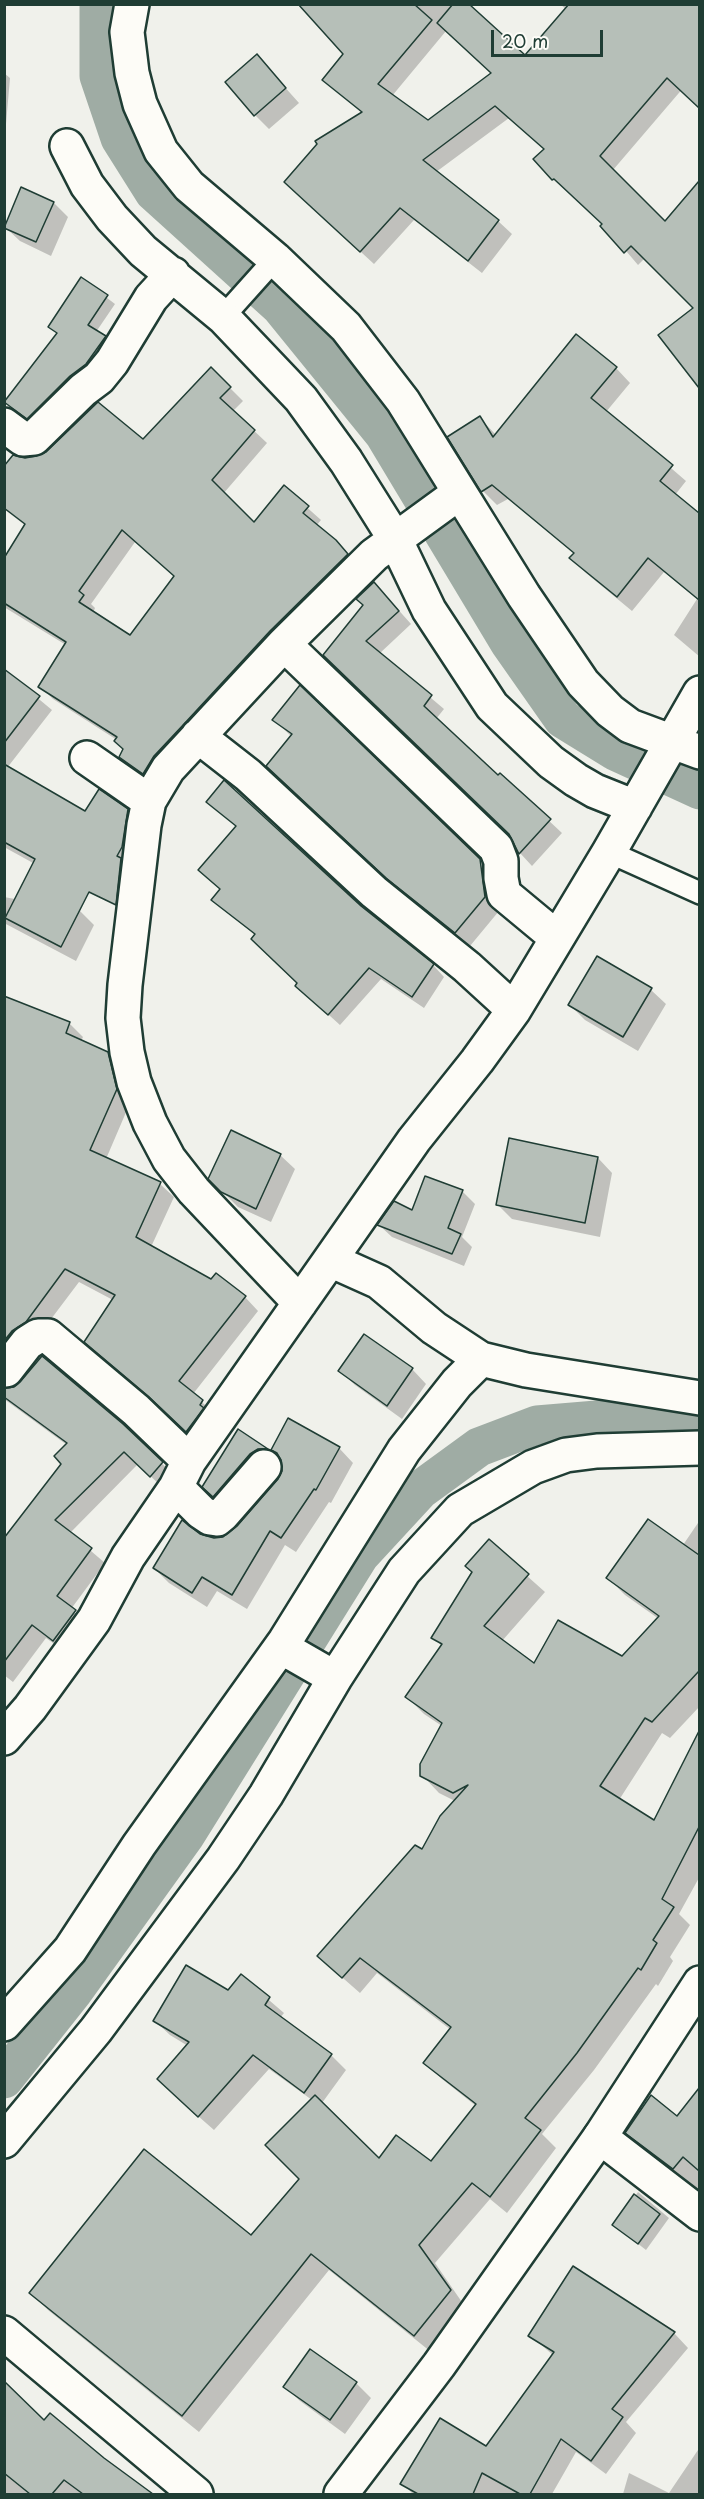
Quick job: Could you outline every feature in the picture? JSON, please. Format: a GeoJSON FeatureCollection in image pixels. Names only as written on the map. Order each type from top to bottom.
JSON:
{"type":"FeatureCollection","features":[{"type":"Feature","properties":{"kind":"street"},"geometry":{"type":"LineString","coordinates":[[132,4],[127,32],[132,73],[140,104],[161,151],[189,186],[268,268],[346,327],[403,401],[455,496],[583,683],[610,711],[630,726],[677,751]]}},
{"type":"Feature","properties":{"kind":"street"},"geometry":{"type":"LineString","coordinates":[[67,146],[87,185],[111,218],[143,251],[173,274],[230,311],[346,461],[405,532],[429,610],[492,706],[543,754],[576,780],[595,791],[637,803]]}},
{"type":"Feature","properties":{"kind":"street"},"geometry":{"type":"LineString","coordinates":[[4,425],[23,439],[34,438],[83,390],[99,378],[112,362],[151,298],[173,274]]}},
{"type":"Feature","properties":{"kind":"street"},"geometry":{"type":"LineString","coordinates":[[300,1303],[194,1191],[175,1167],[150,1123],[135,1082],[127,1052],[123,1018],[124,996],[149,801],[168,769],[284,644],[374,555],[455,496]]}},
{"type":"Feature","properties":{"kind":"street"},"geometry":{"type":"LineString","coordinates":[[284,644],[496,848],[501,861],[504,894],[557,938]]}},
{"type":"Feature","properties":{"kind":"street"},"geometry":{"type":"LineString","coordinates":[[4,1738],[30,1708],[94,1620],[128,1557],[182,1474],[414,1140],[514,1010],[637,803],[677,751],[699,693]]}},
{"type":"Feature","properties":{"kind":"street"},"geometry":{"type":"LineString","coordinates":[[198,736],[248,775],[374,892],[467,967],[514,1010]]}},
{"type":"Feature","properties":{"kind":"street"},"geometry":{"type":"LineString","coordinates":[[87,758],[149,801]]}},
{"type":"Feature","properties":{"kind":"street"},"geometry":{"type":"LineString","coordinates":[[330,1260],[379,1282],[434,1328],[482,1359],[526,1370],[693,1422]]}},
{"type":"Feature","properties":{"kind":"street"},"geometry":{"type":"LineString","coordinates":[[4,1369],[6,1371],[27,1343],[38,1336],[48,1336],[136,1410],[182,1474],[201,1512],[210,1518],[217,1519],[223,1514],[264,1467]]}},
{"type":"Feature","properties":{"kind":"street"},"geometry":{"type":"LineString","coordinates":[[4,2024],[70,1950],[139,1845],[285,1650],[404,1449],[457,1383],[482,1359]]}},
{"type":"Feature","properties":{"kind":"street"},"geometry":{"type":"LineString","coordinates":[[4,2141],[96,2030],[223,1859],[266,1795],[331,1676],[404,1571],[460,1510],[533,1467],[566,1455],[597,1451],[693,1422]]}},
{"type":"Feature","properties":{"kind":"street"},"geometry":{"type":"LineString","coordinates":[[285,1650],[331,1676]]}},
{"type":"Feature","properties":{"kind":"street"},"geometry":{"type":"LineString","coordinates":[[341,2494],[439,2366],[600,2137],[699,1983]]}},
{"type":"Feature","properties":{"kind":"street"},"geometry":{"type":"LineString","coordinates":[[600,2137],[699,2214]]}},
{"type":"Feature","properties":{"kind":"street"},"geometry":{"type":"LineString","coordinates":[[4,2333],[196,2494]]}},
{"type":"Feature","properties":{"kind":"lane"},"geometry":{"type":"LineString","coordinates":[[230,311],[268,268]]}},
{"type":"Feature","properties":{"kind":"lane"},"geometry":{"type":"LineString","coordinates":[[609,852],[699,893]]}},
{"type":"Feature","properties":{"kind":"building"},"geometry":{"type":"Polygon","coordinates":[[[298,4],[414,4],[432,20],[378,84],[428,120],[491,73],[437,23],[453,4],[469,4],[525,55],[569,4],[699,4],[699,108],[667,78],[600,156],[665,221],[699,181],[699,388],[658,335],[693,308],[631,246],[624,253],[600,226],[602,224],[554,179],[552,180],[533,159],[544,149],[495,106],[423,160],[499,220],[468,261],[400,208],[360,252],[284,182],[317,144],[315,141],[362,112],[322,80],[343,54],[298,4]]]}},
{"type":"Feature","properties":{"kind":"building"},"geometry":{"type":"Polygon","coordinates":[[[257,54],[286,88],[254,116],[225,82],[257,54]]]}},
{"type":"Feature","properties":{"kind":"building"},"geometry":{"type":"Polygon","coordinates":[[[21,187],[54,202],[36,242],[4,228],[21,187]]]}},
{"type":"Feature","properties":{"kind":"building"},"geometry":{"type":"Polygon","coordinates":[[[81,277],[108,295],[88,325],[106,336],[86,364],[70,376],[27,419],[4,402],[57,333],[48,327],[81,277]]]}},
{"type":"Feature","properties":{"kind":"building"},"geometry":{"type":"Polygon","coordinates":[[[576,334],[617,367],[591,398],[673,465],[660,481],[699,513],[699,600],[648,558],[617,597],[569,558],[574,553],[492,485],[481,492],[447,437],[480,416],[493,437],[576,334]]]}},
{"type":"Feature","properties":{"kind":"building"},"geometry":{"type":"Polygon","coordinates":[[[211,367],[231,387],[220,398],[255,430],[212,480],[254,522],[284,485],[309,506],[303,513],[336,540],[348,554],[270,631],[154,756],[143,774],[119,757],[123,749],[114,741],[117,737],[38,687],[66,642],[4,603],[4,558],[25,524],[4,508],[4,466],[13,455],[25,458],[46,452],[98,402],[143,439],[211,367]],[[122,530],[79,591],[84,595],[79,602],[130,635],[174,576],[122,530]]]}},
{"type":"Feature","properties":{"kind":"building"},"geometry":{"type":"Polygon","coordinates":[[[374,582],[399,611],[366,641],[432,695],[424,706],[498,775],[500,773],[551,819],[519,854],[509,834],[323,655],[363,605],[356,599],[374,582]]]}},
{"type":"Feature","properties":{"kind":"building"},"geometry":{"type":"Polygon","coordinates":[[[4,669],[40,696],[4,743],[4,669]]]}},
{"type":"Feature","properties":{"kind":"building"},"geometry":{"type":"Polygon","coordinates":[[[300,685],[480,859],[485,897],[455,933],[386,878],[266,766],[292,734],[272,720],[300,685]]]}},
{"type":"Feature","properties":{"kind":"building"},"geometry":{"type":"Polygon","coordinates":[[[4,764],[85,811],[99,789],[128,809],[122,847],[117,856],[121,858],[116,905],[89,892],[61,947],[5,918],[35,859],[4,842],[4,764]]]}},
{"type":"Feature","properties":{"kind":"building"},"geometry":{"type":"Polygon","coordinates":[[[224,780],[361,906],[434,964],[412,997],[369,968],[328,1015],[295,986],[297,983],[251,939],[255,934],[211,900],[220,889],[198,870],[236,826],[206,802],[224,780]]]}},
{"type":"Feature","properties":{"kind":"building"},"geometry":{"type":"Polygon","coordinates":[[[597,956],[652,988],[623,1037],[568,1005],[597,956]]]}},
{"type":"Feature","properties":{"kind":"building"},"geometry":{"type":"Polygon","coordinates":[[[4,996],[70,1022],[66,1033],[108,1052],[117,1089],[90,1150],[161,1182],[136,1237],[211,1279],[216,1273],[246,1296],[179,1381],[203,1400],[200,1405],[204,1408],[186,1432],[148,1396],[84,1342],[115,1295],[65,1269],[26,1322],[12,1331],[4,1341],[4,996]]]}},
{"type":"Feature","properties":{"kind":"building"},"geometry":{"type":"Polygon","coordinates":[[[231,1130],[281,1154],[256,1209],[221,1192],[208,1179],[231,1130]]]}},
{"type":"Feature","properties":{"kind":"building"},"geometry":{"type":"Polygon","coordinates":[[[509,1138],[598,1157],[585,1223],[496,1205],[509,1138]]]}},
{"type":"Feature","properties":{"kind":"building"},"geometry":{"type":"Polygon","coordinates":[[[425,1176],[463,1190],[448,1228],[461,1234],[452,1254],[377,1225],[394,1201],[412,1210],[425,1176]]]}},
{"type":"Feature","properties":{"kind":"building"},"geometry":{"type":"Polygon","coordinates":[[[364,1334],[413,1368],[387,1406],[338,1371],[364,1334]]]}},
{"type":"Feature","properties":{"kind":"building"},"geometry":{"type":"Polygon","coordinates":[[[42,1356],[123,1424],[163,1462],[150,1477],[124,1452],[55,1520],[92,1548],[57,1596],[76,1610],[53,1641],[32,1625],[4,1662],[4,1538],[61,1464],[54,1456],[67,1443],[4,1397],[4,1388],[14,1387],[20,1382],[42,1356]]]}},
{"type":"Feature","properties":{"kind":"building"},"geometry":{"type":"Polygon","coordinates":[[[288,1418],[340,1447],[316,1490],[314,1489],[281,1538],[270,1531],[232,1595],[202,1577],[192,1593],[153,1568],[182,1520],[200,1534],[214,1538],[223,1537],[237,1526],[278,1479],[282,1471],[281,1460],[277,1453],[271,1450],[288,1418]]]}},
{"type":"Feature","properties":{"kind":"building"},"geometry":{"type":"Polygon","coordinates":[[[238,1429],[268,1449],[258,1449],[250,1454],[213,1497],[202,1487],[238,1429]]]}},
{"type":"Feature","properties":{"kind":"building"},"geometry":{"type":"Polygon","coordinates":[[[648,1519],[699,1555],[699,1671],[652,1722],[645,1718],[600,1786],[654,1820],[699,1731],[699,1827],[662,1899],[674,1907],[653,1940],[657,1943],[641,1970],[638,1968],[577,2053],[525,2118],[541,2130],[490,2197],[472,2183],[419,2245],[451,2290],[414,2336],[311,2254],[182,2416],[29,2293],[144,2149],[251,2235],[299,2179],[265,2145],[315,2095],[379,2158],[396,2135],[431,2161],[476,2104],[423,2063],[451,2027],[360,1958],[342,1978],[317,1956],[415,1845],[422,1849],[440,1816],[468,1785],[453,1793],[420,1776],[420,1764],[442,1723],[405,1697],[442,1644],[431,1638],[472,1572],[465,1566],[489,1539],[529,1574],[484,1626],[534,1663],[558,1620],[622,1656],[659,1616],[606,1578],[648,1519]]]}},
{"type":"Feature","properties":{"kind":"building"},"geometry":{"type":"Polygon","coordinates":[[[186,1965],[228,1990],[241,1974],[270,1997],[265,2005],[332,2054],[304,2093],[253,2055],[198,2117],[157,2079],[189,2042],[153,2021],[186,1965]]]}},
{"type":"Feature","properties":{"kind":"building"},"geometry":{"type":"Polygon","coordinates":[[[699,2088],[699,2171],[683,2157],[673,2169],[625,2133],[651,2095],[677,2116],[699,2088]]]}},
{"type":"Feature","properties":{"kind":"building"},"geometry":{"type":"Polygon","coordinates":[[[634,2194],[660,2214],[638,2244],[612,2225],[634,2194]]]}},
{"type":"Feature","properties":{"kind":"building"},"geometry":{"type":"Polygon","coordinates":[[[573,2266],[675,2332],[612,2409],[623,2417],[591,2461],[561,2439],[530,2494],[520,2494],[482,2473],[473,2494],[418,2494],[400,2484],[440,2418],[486,2446],[554,2352],[528,2336],[573,2266]]]}},
{"type":"Feature","properties":{"kind":"building"},"geometry":{"type":"Polygon","coordinates":[[[310,2349],[357,2382],[330,2420],[283,2387],[310,2349]]]}},
{"type":"Feature","properties":{"kind":"building"},"geometry":{"type":"Polygon","coordinates":[[[4,2381],[44,2420],[50,2413],[104,2458],[153,2494],[83,2494],[64,2480],[52,2494],[30,2494],[4,2473],[4,2381]]]}},
{"type":"Feature","properties":{"kind":"waterway"},"geometry":{"type":"LineString","coordinates":[[99,4],[99,76],[120,138],[154,192],[280,306],[384,434],[509,642],[563,719],[615,751],[700,790]]}},
{"type":"Feature","properties":{"kind":"waterway"},"geometry":{"type":"LineString","coordinates":[[4,2079],[73,1992],[185,1836],[360,1555],[420,1490],[479,1447],[537,1425],[621,1418],[700,1423]]}}]}
